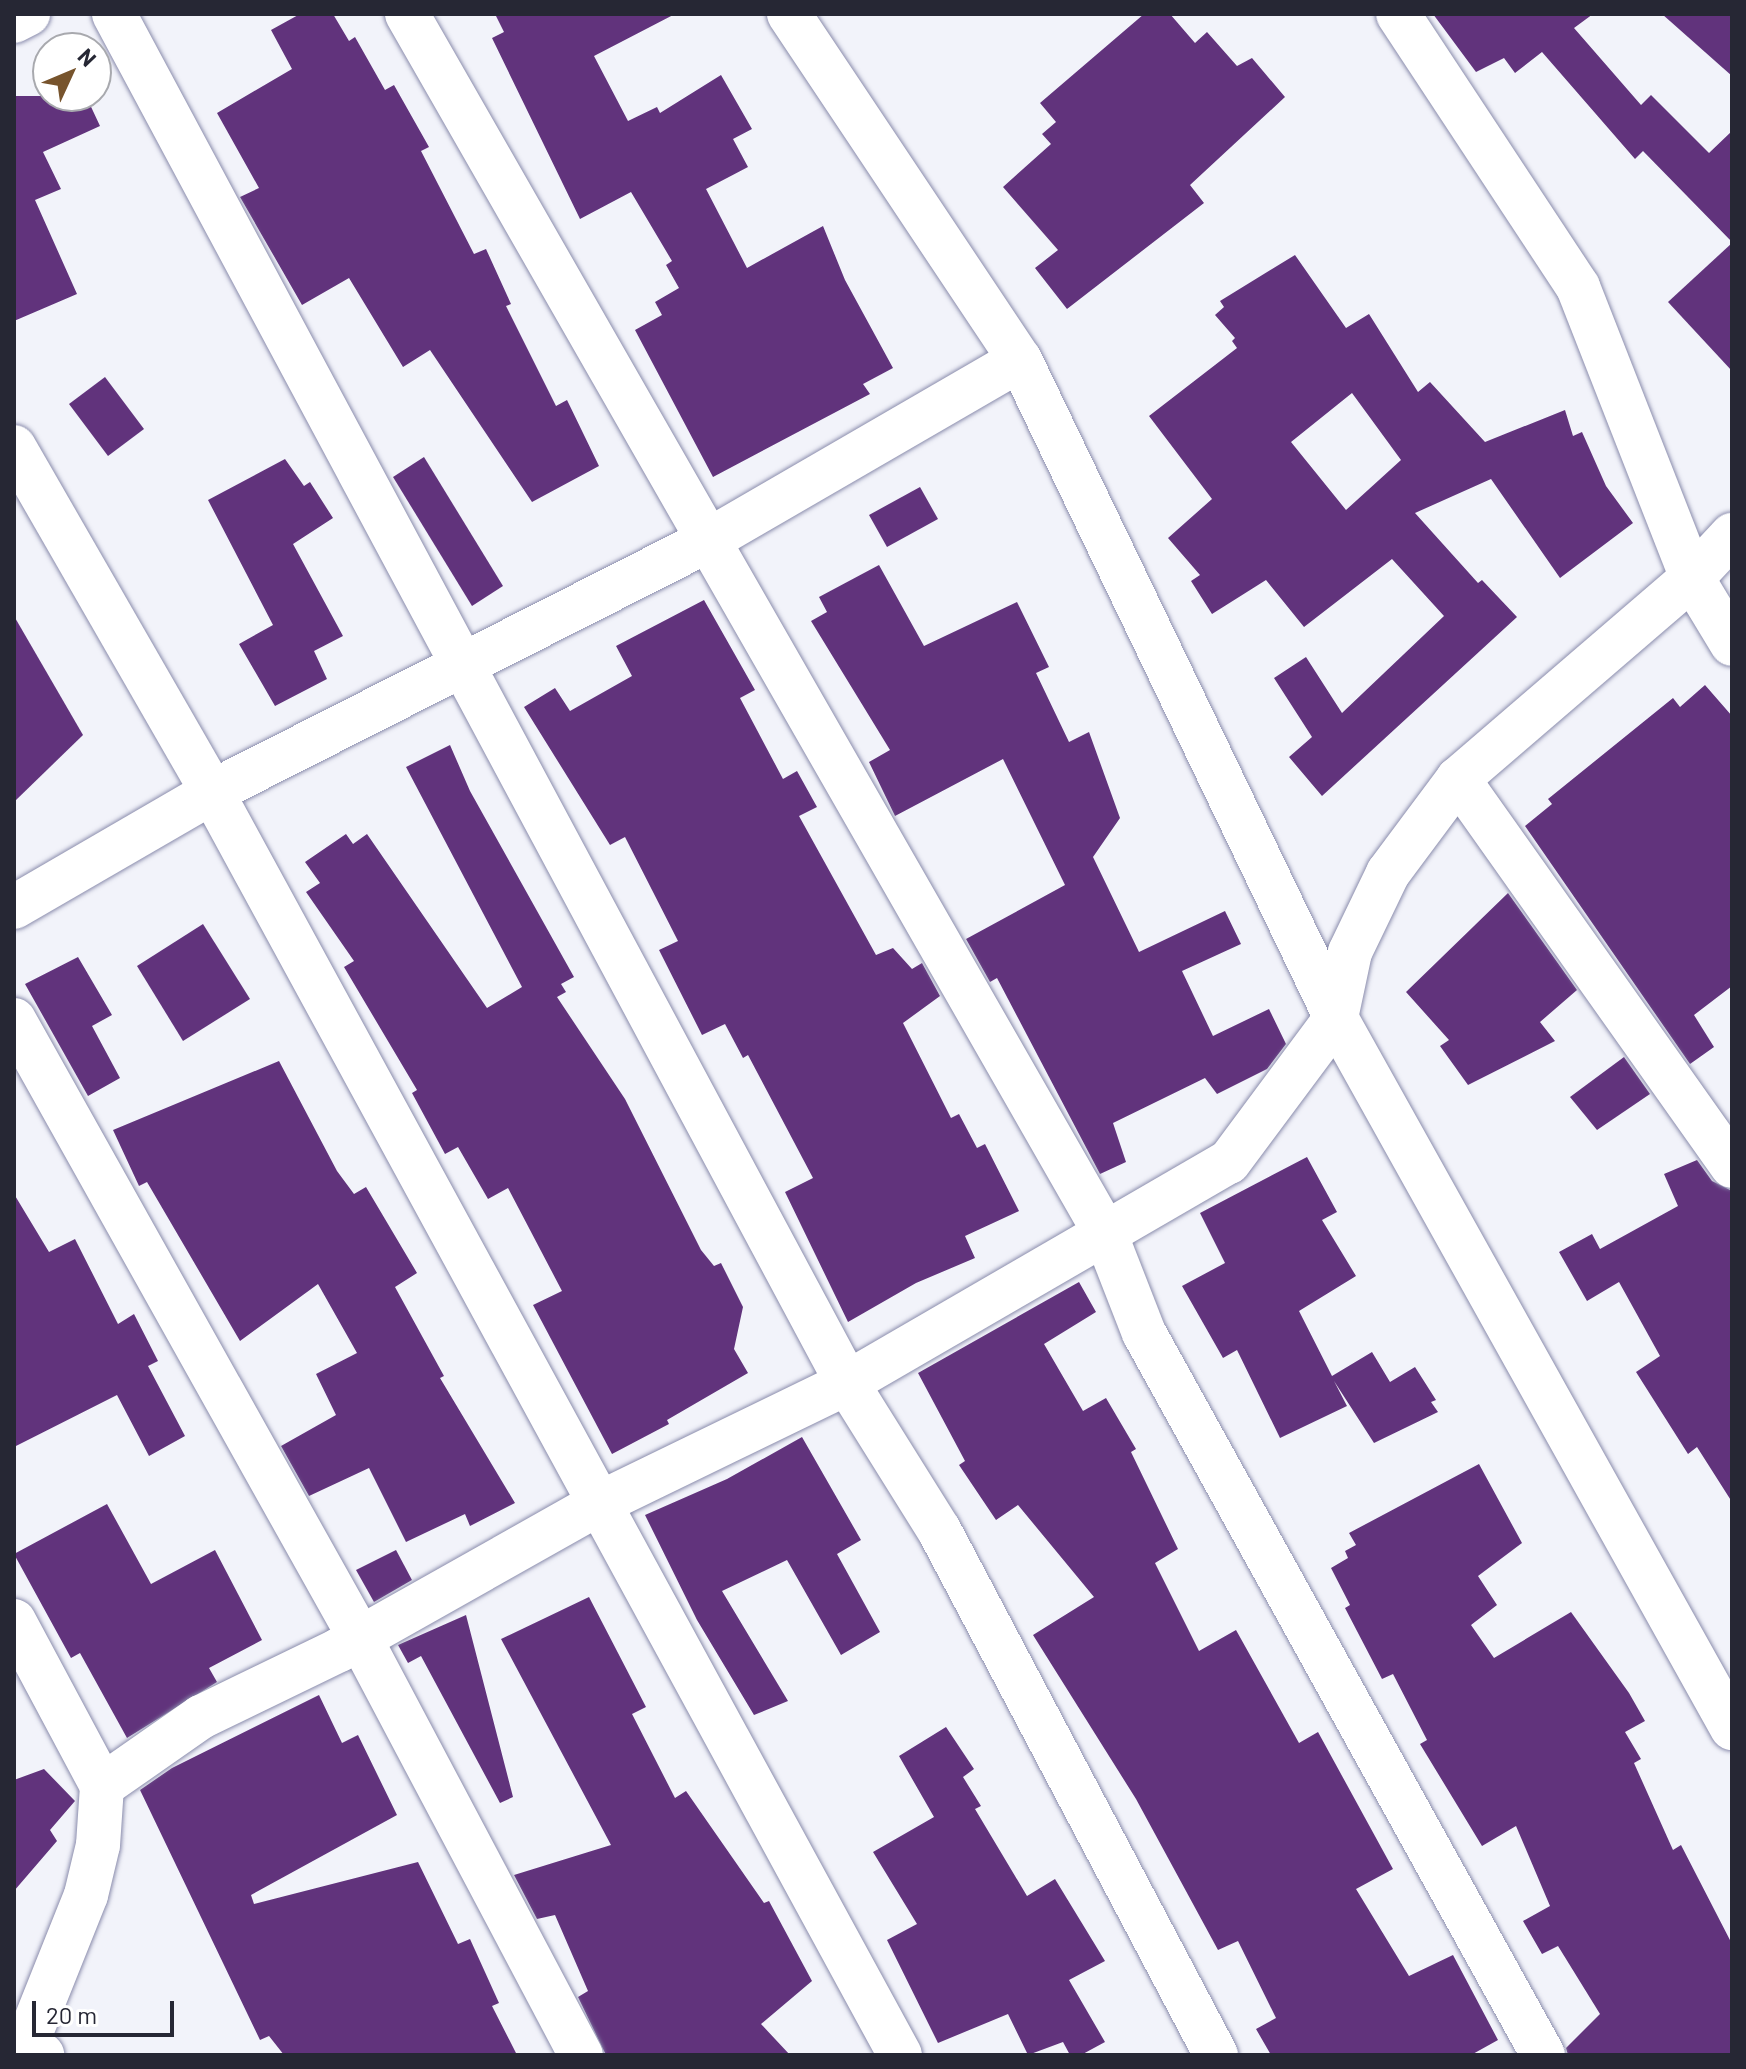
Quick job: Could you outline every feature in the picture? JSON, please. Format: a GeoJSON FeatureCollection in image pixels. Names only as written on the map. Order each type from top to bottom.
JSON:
{"type":"FeatureCollection","features":[{"type":"Feature","properties":{"kind":"street"},"geometry":{"type":"LineString","coordinates":[[14,21],[28,14]]}},
{"type":"Feature","properties":{"kind":"street"},"geometry":{"type":"LineString","coordinates":[[114,14],[847,1383],[939,1530],[1216,2055]]}},
{"type":"Feature","properties":{"kind":"street"},"geometry":{"type":"LineString","coordinates":[[407,14],[1105,1233],[1144,1333],[1543,2055]]}},
{"type":"Feature","properties":{"kind":"street"},"geometry":{"type":"LineString","coordinates":[[789,14],[1020,360],[1336,1018],[1732,1728]]}},
{"type":"Feature","properties":{"kind":"street"},"geometry":{"type":"LineString","coordinates":[[1398,14],[1578,287],[1692,578],[1732,644]]}},
{"type":"Feature","properties":{"kind":"street"},"geometry":{"type":"LineString","coordinates":[[14,907],[212,792],[709,540],[1020,360]]}},
{"type":"Feature","properties":{"kind":"street"},"geometry":{"type":"LineString","coordinates":[[14,447],[212,792],[900,2055]]}},
{"type":"Feature","properties":{"kind":"street"},"geometry":{"type":"LineString","coordinates":[[102,1786],[201,1717],[360,1638],[598,1504],[847,1383],[1229,1162],[1336,1018],[1350,952],[1388,873],[1458,779],[1692,578],[1732,535]]}},
{"type":"Feature","properties":{"kind":"street"},"geometry":{"type":"LineString","coordinates":[[1458,779],[1732,1166]]}},
{"type":"Feature","properties":{"kind":"street"},"geometry":{"type":"LineString","coordinates":[[14,1020],[360,1638],[581,2055]]}},
{"type":"Feature","properties":{"kind":"street"},"geometry":{"type":"LineString","coordinates":[[14,1621],[102,1786],[98,1845],[86,1895],[26,2050]]}},
{"type":"Feature","properties":{"kind":"building"},"geometry":{"type":"Polygon","coordinates":[[[300,14],[333,14],[349,41],[355,37],[385,90],[394,85],[429,147],[421,151],[474,254],[486,249],[511,304],[506,306],[556,406],[567,400],[599,466],[532,502],[430,350],[403,367],[349,278],[302,305],[240,197],[259,188],[217,113],[292,69],[271,30],[300,14]]]}},
{"type":"Feature","properties":{"kind":"building"},"geometry":{"type":"Polygon","coordinates":[[[495,14],[675,14],[594,56],[628,121],[657,107],[660,113],[721,75],[752,129],[733,139],[748,167],[706,189],[747,268],[823,226],[845,280],[893,368],[863,384],[870,394],[713,477],[635,330],[662,315],[655,302],[679,288],[666,265],[672,261],[631,192],[580,219],[492,38],[504,32],[495,14]]]}},
{"type":"Feature","properties":{"kind":"building"},"geometry":{"type":"Polygon","coordinates":[[[1144,14],[1170,14],[1195,43],[1207,32],[1237,66],[1252,58],[1285,97],[1190,185],[1204,203],[1067,309],[1035,268],[1058,250],[1003,187],[1051,144],[1042,134],[1056,122],[1040,103],[1144,14]]]}},
{"type":"Feature","properties":{"kind":"building"},"geometry":{"type":"Polygon","coordinates":[[[1433,14],[1593,14],[1574,28],[1641,105],[1651,95],[1709,153],[1732,131],[1732,242],[1643,151],[1635,159],[1542,52],[1515,73],[1504,58],[1476,72],[1433,14]]]}},
{"type":"Feature","properties":{"kind":"building"},"geometry":{"type":"Polygon","coordinates":[[[1662,14],[1732,14],[1732,76],[1662,14]]]}},
{"type":"Feature","properties":{"kind":"building"},"geometry":{"type":"Polygon","coordinates":[[[14,91],[16,96],[32,96],[32,112],[93,112],[100,126],[43,152],[61,189],[35,200],[77,294],[14,321],[14,91]]]}},
{"type":"Feature","properties":{"kind":"building"},"geometry":{"type":"Polygon","coordinates":[[[1732,243],[1732,371],[1668,302],[1732,243]]]}},
{"type":"Feature","properties":{"kind":"building"},"geometry":{"type":"Polygon","coordinates":[[[1295,255],[1346,328],[1369,314],[1418,392],[1430,382],[1485,442],[1565,410],[1573,436],[1582,432],[1606,486],[1633,523],[1560,578],[1491,479],[1415,513],[1478,583],[1482,580],[1517,617],[1322,796],[1289,757],[1312,737],[1274,678],[1306,657],[1342,713],[1444,616],[1392,559],[1304,627],[1266,580],[1212,614],[1191,581],[1200,575],[1168,538],[1212,499],[1149,416],[1237,348],[1232,341],[1235,338],[1215,315],[1224,307],[1220,301],[1295,255]],[[1352,393],[1291,442],[1346,510],[1401,460],[1352,393]]]}},
{"type":"Feature","properties":{"kind":"building"},"geometry":{"type":"Polygon","coordinates":[[[105,377],[144,429],[108,456],[69,404],[105,377]]]}},
{"type":"Feature","properties":{"kind":"building"},"geometry":{"type":"Polygon","coordinates":[[[424,457],[503,586],[472,606],[393,477],[424,457]]]}},
{"type":"Feature","properties":{"kind":"building"},"geometry":{"type":"Polygon","coordinates":[[[285,459],[304,486],[310,482],[333,518],[293,544],[343,636],[314,651],[327,679],[275,706],[239,644],[273,625],[208,500],[285,459]]]}},
{"type":"Feature","properties":{"kind":"building"},"geometry":{"type":"Polygon","coordinates":[[[920,487],[938,519],[887,547],[869,515],[920,487]]]}},
{"type":"Feature","properties":{"kind":"building"},"geometry":{"type":"Polygon","coordinates":[[[879,565],[924,646],[1017,602],[1049,667],[1036,673],[1069,742],[1089,732],[1120,818],[1093,857],[1139,952],[1225,911],[1241,944],[1182,971],[1213,1036],[1269,1009],[1286,1044],[1267,1069],[1217,1094],[1205,1078],[1113,1123],[1126,1162],[1100,1174],[997,978],[990,982],[966,939],[1065,885],[1003,759],[895,816],[869,762],[890,750],[811,621],[827,612],[819,597],[879,565]]]}},
{"type":"Feature","properties":{"kind":"building"},"geometry":{"type":"Polygon","coordinates":[[[704,600],[755,690],[740,698],[783,779],[797,771],[817,807],[799,816],[876,955],[893,948],[912,969],[922,963],[940,996],[903,1023],[951,1118],[959,1114],[977,1148],[985,1144],[1019,1211],[965,1236],[975,1258],[916,1283],[848,1322],[785,1192],[813,1178],[748,1055],[743,1058],[725,1024],[702,1035],[659,950],[678,941],[625,837],[610,845],[524,707],[555,688],[570,711],[632,676],[616,646],[704,600]]]}},
{"type":"Feature","properties":{"kind":"building"},"geometry":{"type":"Polygon","coordinates":[[[14,616],[83,735],[14,802],[14,616]]]}},
{"type":"Feature","properties":{"kind":"building"},"geometry":{"type":"Polygon","coordinates":[[[1705,685],[1732,716],[1732,986],[1694,1015],[1714,1047],[1690,1064],[1525,826],[1552,804],[1548,799],[1673,698],[1680,707],[1705,685]]]}},
{"type":"Feature","properties":{"kind":"building"},"geometry":{"type":"Polygon","coordinates":[[[450,745],[470,791],[574,977],[561,984],[566,992],[557,997],[625,1099],[701,1250],[714,1266],[721,1263],[743,1307],[734,1349],[748,1373],[667,1420],[669,1424],[612,1454],[533,1305],[562,1291],[508,1188],[488,1199],[458,1147],[445,1154],[412,1093],[417,1090],[344,967],[354,961],[306,892],[320,883],[305,862],[346,834],[353,844],[367,834],[487,1008],[522,987],[406,767],[450,745]]]}},
{"type":"Feature","properties":{"kind":"building"},"geometry":{"type":"Polygon","coordinates":[[[1508,893],[1577,990],[1540,1022],[1555,1041],[1468,1085],[1440,1046],[1449,1040],[1406,992],[1508,893]]]}},
{"type":"Feature","properties":{"kind":"building"},"geometry":{"type":"Polygon","coordinates":[[[203,924],[250,999],[183,1041],[137,966],[203,924]]]}},
{"type":"Feature","properties":{"kind":"building"},"geometry":{"type":"Polygon","coordinates":[[[78,957],[112,1015],[92,1026],[120,1078],[88,1096],[25,984],[78,957]]]}},
{"type":"Feature","properties":{"kind":"building"},"geometry":{"type":"Polygon","coordinates":[[[1624,1057],[1650,1094],[1597,1130],[1570,1097],[1624,1057]]]}},
{"type":"Feature","properties":{"kind":"building"},"geometry":{"type":"Polygon","coordinates":[[[279,1061],[337,1171],[354,1194],[366,1187],[417,1273],[395,1287],[444,1376],[440,1378],[515,1503],[470,1526],[465,1514],[406,1542],[369,1468],[309,1496],[281,1446],[336,1415],[316,1374],[357,1353],[318,1284],[240,1341],[147,1182],[139,1186],[113,1130],[279,1061]]]}},
{"type":"Feature","properties":{"kind":"building"},"geometry":{"type":"Polygon","coordinates":[[[1307,1157],[1337,1212],[1322,1220],[1356,1276],[1299,1311],[1332,1376],[1372,1352],[1390,1382],[1415,1367],[1436,1400],[1431,1402],[1438,1412],[1374,1443],[1334,1381],[1347,1406],[1280,1438],[1237,1350],[1223,1358],[1182,1286],[1225,1263],[1200,1213],[1307,1157]]]}},
{"type":"Feature","properties":{"kind":"building"},"geometry":{"type":"Polygon","coordinates":[[[1697,1160],[1712,1181],[1732,1191],[1732,1502],[1697,1447],[1688,1454],[1636,1372],[1660,1356],[1619,1282],[1587,1301],[1559,1252],[1592,1234],[1600,1249],[1678,1206],[1664,1174],[1697,1160]]]}},
{"type":"Feature","properties":{"kind":"building"},"geometry":{"type":"Polygon","coordinates":[[[14,1194],[49,1252],[75,1239],[118,1324],[134,1314],[158,1361],[148,1366],[185,1436],[149,1456],[117,1395],[14,1447],[14,1194]]]}},
{"type":"Feature","properties":{"kind":"building"},"geometry":{"type":"Polygon","coordinates":[[[1079,1282],[1096,1312],[1044,1344],[1083,1411],[1106,1398],[1136,1449],[1131,1452],[1178,1549],[1155,1563],[1199,1651],[1236,1630],[1299,1743],[1318,1732],[1393,1869],[1356,1889],[1409,1976],[1453,1955],[1498,2040],[1471,2055],[1271,2055],[1256,2029],[1276,2018],[1238,1941],[1218,1950],[1136,1799],[1033,1635],[1094,1597],[1018,1505],[996,1520],[959,1465],[965,1461],[918,1373],[1079,1282]]]}},
{"type":"Feature","properties":{"kind":"building"},"geometry":{"type":"Polygon","coordinates":[[[802,1437],[861,1540],[837,1554],[880,1632],[841,1655],[787,1560],[722,1591],[788,1701],[754,1715],[697,1620],[645,1515],[727,1479],[802,1437]]]}},
{"type":"Feature","properties":{"kind":"building"},"geometry":{"type":"Polygon","coordinates":[[[1479,1464],[1522,1543],[1478,1576],[1497,1605],[1471,1625],[1494,1658],[1571,1612],[1629,1693],[1645,1721],[1625,1732],[1641,1759],[1634,1763],[1673,1850],[1681,1845],[1732,1944],[1732,2055],[1568,2055],[1566,2048],[1600,2014],[1558,1946],[1542,1954],[1523,1921],[1550,1906],[1516,1826],[1482,1846],[1420,1744],[1427,1740],[1393,1674],[1382,1679],[1345,1608],[1350,1605],[1331,1568],[1348,1558],[1345,1551],[1356,1545],[1349,1533],[1479,1464]]]}},
{"type":"Feature","properties":{"kind":"building"},"geometry":{"type":"Polygon","coordinates":[[[107,1504],[151,1584],[215,1550],[262,1640],[209,1668],[217,1682],[127,1738],[80,1653],[71,1658],[14,1554],[107,1504]]]}},
{"type":"Feature","properties":{"kind":"building"},"geometry":{"type":"Polygon","coordinates":[[[396,1550],[412,1580],[374,1602],[356,1570],[396,1550]]]}},
{"type":"Feature","properties":{"kind":"building"},"geometry":{"type":"Polygon","coordinates":[[[589,1597],[646,1707],[632,1714],[675,1798],[686,1791],[764,1903],[769,1901],[812,1981],[761,2024],[790,2055],[606,2055],[578,1997],[588,1991],[555,1915],[537,1919],[514,1875],[611,1845],[501,1639],[589,1597]]]}},
{"type":"Feature","properties":{"kind":"building"},"geometry":{"type":"Polygon","coordinates":[[[466,1615],[513,1797],[500,1803],[421,1656],[408,1663],[398,1645],[466,1615]]]}},
{"type":"Feature","properties":{"kind":"building"},"geometry":{"type":"Polygon","coordinates":[[[319,1695],[342,1743],[358,1735],[397,1815],[251,1895],[254,1904],[418,1862],[458,1944],[470,1939],[499,2003],[492,2006],[517,2055],[284,2055],[269,2036],[260,2040],[140,1790],[172,1768],[319,1695]]]}},
{"type":"Feature","properties":{"kind":"building"},"geometry":{"type":"Polygon","coordinates":[[[946,1727],[974,1769],[963,1777],[981,1806],[975,1809],[1027,1896],[1055,1879],[1105,1961],[1069,1980],[1105,2042],[1081,2055],[1070,2055],[1063,2042],[1028,2055],[1008,2014],[938,2043],[887,1940],[917,1924],[873,1852],[934,1817],[899,1756],[946,1727]]]}},
{"type":"Feature","properties":{"kind":"building"},"geometry":{"type":"Polygon","coordinates":[[[44,1769],[75,1801],[50,1830],[57,1841],[14,1891],[14,1780],[44,1769]]]}}]}
